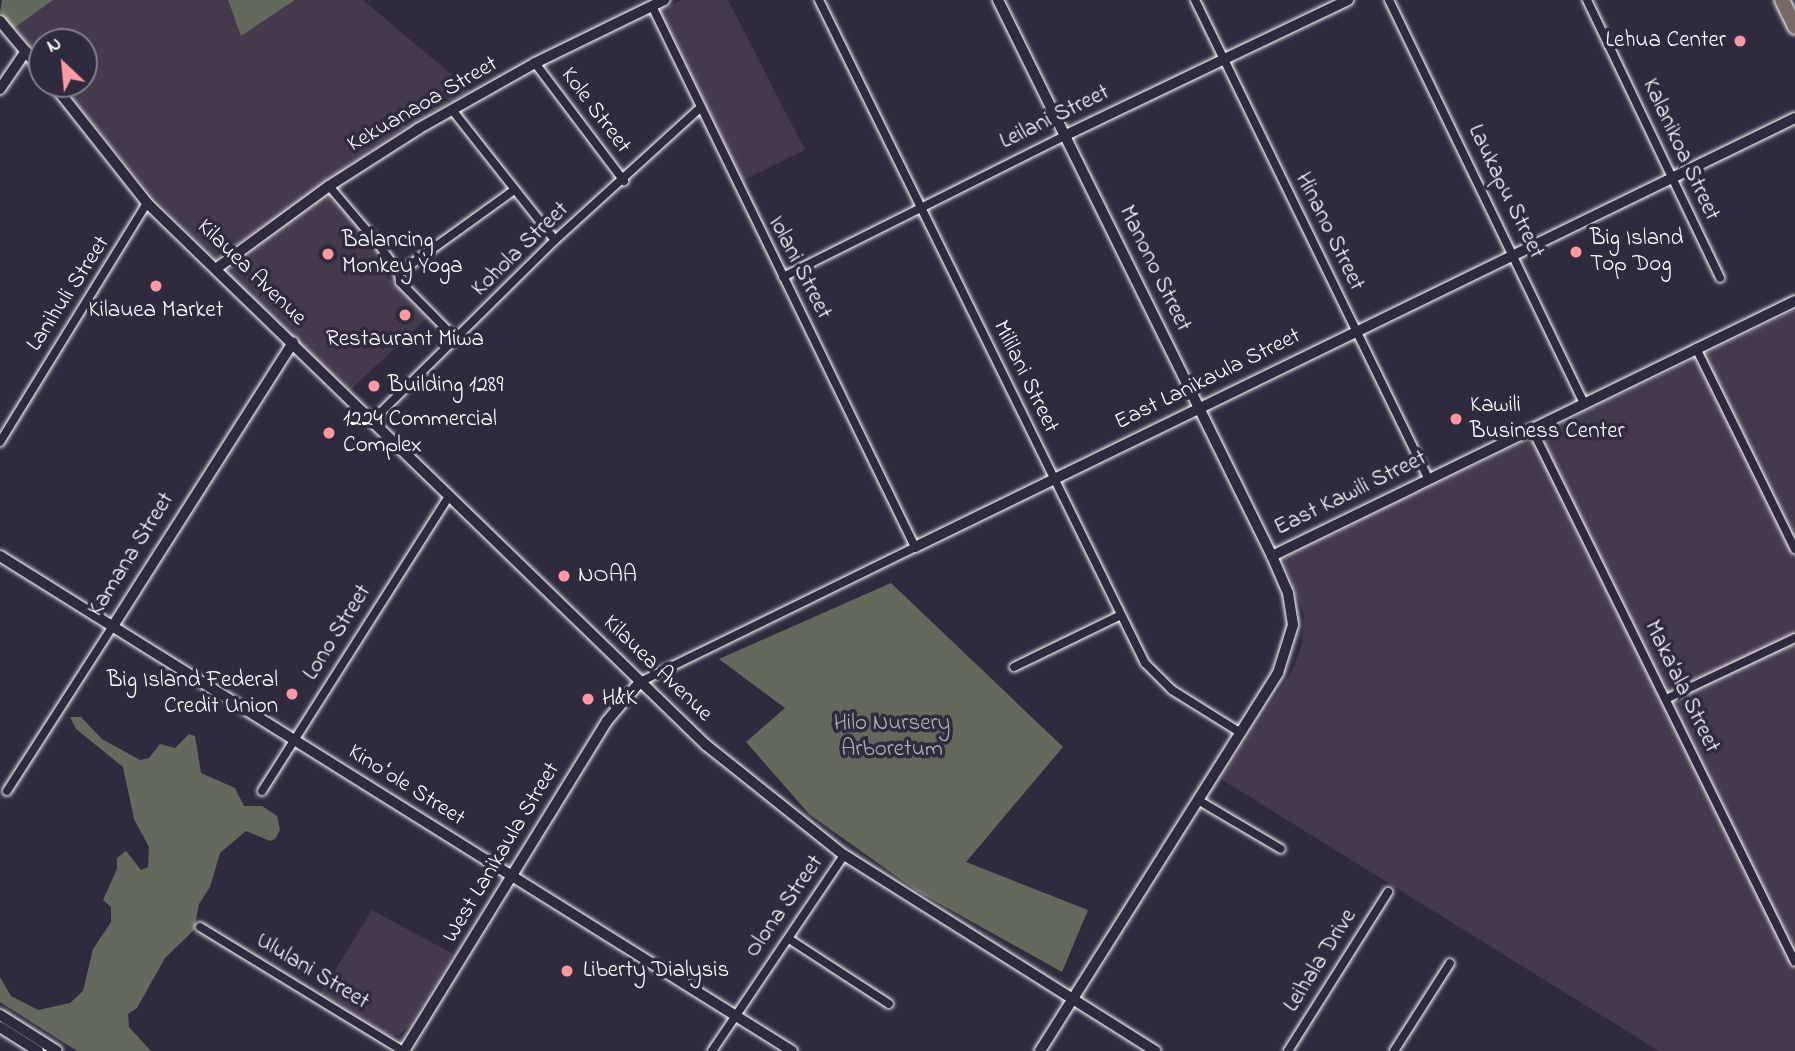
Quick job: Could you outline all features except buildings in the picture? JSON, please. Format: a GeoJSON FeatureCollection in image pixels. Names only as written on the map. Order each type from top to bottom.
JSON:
{"type":"FeatureCollection","features":[{"type":"Feature","properties":{"kind":"highway"},"geometry":{"type":"LineString","coordinates":[[1782,0],[1795,27]]}},
{"type":"Feature","properties":{"kind":"street","name":"Kekuanaoa Street"},"geometry":{"type":"LineString","coordinates":[[217,268],[329,186],[453,111],[535,63],[664,0]]}},
{"type":"Feature","properties":{"kind":"street","name":"Mililani Street"},"geometry":{"type":"LineString","coordinates":[[819,0],[1119,616],[1145,663],[1172,690],[1241,733]]}},
{"type":"Feature","properties":{"kind":"street","name":"Manono Street"},"geometry":{"type":"LineString","coordinates":[[998,0],[1272,556]]}},
{"type":"Feature","properties":{"kind":"street","name":"Hinano Street"},"geometry":{"type":"LineString","coordinates":[[1195,0],[1429,480]]}},
{"type":"Feature","properties":{"kind":"street","name":"Leilani Street"},"geometry":{"type":"LineString","coordinates":[[783,277],[1064,136],[1348,0]]}},
{"type":"Feature","properties":{"kind":"street","name":"Laukapu Street"},"geometry":{"type":"LineString","coordinates":[[1389,0],[1514,253],[1584,403]]}},
{"type":"Feature","properties":{"kind":"street","name":"Kalanikoa Street"},"geometry":{"type":"LineString","coordinates":[[1587,0],[1720,278]]}},
{"type":"Feature","properties":{"kind":"street","name":"Iolani Street"},"geometry":{"type":"LineString","coordinates":[[652,6],[699,109],[915,547]]}},
{"type":"Feature","properties":{"kind":"street"},"geometry":{"type":"LineString","coordinates":[[0,21],[28,54]]}},
{"type":"Feature","properties":{"kind":"street"},"geometry":{"type":"LineString","coordinates":[[0,89],[26,51]]}},
{"type":"Feature","properties":{"kind":"street","name":"Kole Street"},"geometry":{"type":"LineString","coordinates":[[535,63],[624,181]]}},
{"type":"Feature","properties":{"kind":"street","name":"Kilauea Avenue"},"geometry":{"type":"LineString","coordinates":[[64,98],[147,203],[715,754],[844,855],[1155,1051]]}},
{"type":"Feature","properties":{"kind":"street","name":"Kohola Street"},"geometry":{"type":"LineString","coordinates":[[371,422],[555,240],[624,181],[699,109]]}},
{"type":"Feature","properties":{"kind":"street"},"geometry":{"type":"LineString","coordinates":[[453,111],[555,240]]}},
{"type":"Feature","properties":{"kind":"street","name":"East Lanikaula Street"},"geometry":{"type":"LineString","coordinates":[[640,681],[1795,118]]}},
{"type":"Feature","properties":{"kind":"street"},"geometry":{"type":"LineString","coordinates":[[329,186],[399,273],[400,282],[456,339]]}},
{"type":"Feature","properties":{"kind":"street"},"geometry":{"type":"LineString","coordinates":[[399,273],[514,190]]}},
{"type":"Feature","properties":{"kind":"street","name":"Lanihuli Street"},"geometry":{"type":"LineString","coordinates":[[0,442],[147,203]]}},
{"type":"Feature","properties":{"kind":"street","name":"East Kawili Street"},"geometry":{"type":"LineString","coordinates":[[1040,1051],[1278,673],[1293,635],[1288,593],[1272,556],[1795,301]]}},
{"type":"Feature","properties":{"kind":"street","name":"Kamana Street"},"geometry":{"type":"LineString","coordinates":[[7,792],[293,342]]}},
{"type":"Feature","properties":{"kind":"street"},"geometry":{"type":"LineString","coordinates":[[1696,348],[1795,549]]}},
{"type":"Feature","properties":{"kind":"street","name":"Maka‘ala Street"},"geometry":{"type":"LineString","coordinates":[[1532,429],[1795,962]]}},
{"type":"Feature","properties":{"kind":"street","name":"Lono Street"},"geometry":{"type":"LineString","coordinates":[[262,791],[449,496]]}},
{"type":"Feature","properties":{"kind":"street","name":"Kinoʻole Street"},"geometry":{"type":"LineString","coordinates":[[0,556],[792,1051]]}},
{"type":"Feature","properties":{"kind":"street"},"geometry":{"type":"LineString","coordinates":[[1014,667],[1119,616]]}},
{"type":"Feature","properties":{"kind":"street"},"geometry":{"type":"LineString","coordinates":[[1666,699],[1795,638]]}},
{"type":"Feature","properties":{"kind":"street","name":"West Lanikaula Street"},"geometry":{"type":"LineString","coordinates":[[404,1051],[607,720],[640,681]]}},
{"type":"Feature","properties":{"kind":"street"},"geometry":{"type":"LineString","coordinates":[[1198,800],[1281,849]]}},
{"type":"Feature","properties":{"kind":"street","name":"Olona Street"},"geometry":{"type":"LineString","coordinates":[[712,1051],[844,855]]}},
{"type":"Feature","properties":{"kind":"street","name":"Leihala Drive"},"geometry":{"type":"LineString","coordinates":[[1288,1051],[1388,892]]}},
{"type":"Feature","properties":{"kind":"street","name":"Ululani Street"},"geometry":{"type":"LineString","coordinates":[[200,927],[404,1051]]}},
{"type":"Feature","properties":{"kind":"street"},"geometry":{"type":"LineString","coordinates":[[789,939],[889,1004]]}},
{"type":"Feature","properties":{"kind":"street"},"geometry":{"type":"LineString","coordinates":[[1394,1051],[1450,963]]}},
{"type":"Feature","properties":{"kind":"street"},"geometry":{"type":"LineString","coordinates":[[0,1015],[57,1051]]}},
{"type":"Feature","properties":{"kind":"street"},"geometry":{"type":"LineString","coordinates":[[0,1027],[38,1051]]}},
{"type":"Feature","properties":{"kind":"shaded area"},"geometry":{"type":"Polygon","coordinates":[[[53,0],[228,0],[241,36],[295,0],[363,0],[471,91],[399,132],[215,260],[151,194],[72,98],[98,98],[98,28],[28,28],[28,46],[13,29],[53,0]]]}},
{"type":"Feature","properties":{"kind":"shaded area"},"geometry":{"type":"Polygon","coordinates":[[[682,0],[728,0],[805,150],[742,181],[659,11],[682,0]]]}},
{"type":"Feature","properties":{"kind":"shaded area"},"geometry":{"type":"Polygon","coordinates":[[[327,190],[395,267],[387,276],[427,318],[348,392],[223,269],[327,190]]]}},
{"type":"Feature","properties":{"kind":"shaded area"},"geometry":{"type":"Polygon","coordinates":[[[1795,310],[1795,1051],[1659,1051],[1221,779],[1291,673],[1302,645],[1304,615],[1283,558],[1795,310]]]}},
{"type":"Feature","properties":{"kind":"shaded area"},"geometry":{"type":"Polygon","coordinates":[[[372,910],[453,954],[410,1025],[399,1035],[388,1036],[319,996],[372,910]]]}},
{"type":"Feature","properties":{"kind":"green space"},"geometry":{"type":"Polygon","coordinates":[[[2,0],[53,0],[13,29],[0,12],[2,0]]]}},
{"type":"Feature","properties":{"kind":"green space"},"geometry":{"type":"Polygon","coordinates":[[[228,0],[295,0],[241,36],[228,0]]]}},
{"type":"Feature","properties":{"kind":"green space","name":"Hilo Nursery Arboretum"},"geometry":{"type":"Polygon","coordinates":[[[891,583],[1063,747],[966,862],[1088,910],[1062,972],[917,891],[809,814],[746,742],[785,708],[719,659],[891,583]]]}},
{"type":"Feature","properties":{"kind":"green space"},"geometry":{"type":"Polygon","coordinates":[[[70,717],[81,717],[102,739],[140,760],[149,758],[160,744],[175,748],[189,734],[195,736],[201,773],[235,788],[244,806],[262,806],[277,816],[280,830],[275,839],[270,841],[246,831],[220,853],[210,887],[199,904],[194,930],[165,958],[137,1008],[128,1014],[129,1027],[151,1051],[77,1051],[0,1002],[0,977],[11,996],[38,1010],[70,1003],[83,991],[93,949],[111,922],[111,907],[103,900],[117,869],[117,858],[126,851],[141,870],[148,867],[149,847],[134,819],[123,767],[76,729],[70,717]]]}},
{"type":"Feature","properties":{"kind":"place","name":"Lehua Center"},"geometry":{"type":"Point","coordinates":[1740,41]}},
{"type":"Feature","properties":{"kind":"place","name":"Big Island Top Dog"},"geometry":{"type":"Point","coordinates":[1576,252]}},
{"type":"Feature","properties":{"kind":"place","name":"Balancing Monkey Yoga"},"geometry":{"type":"Point","coordinates":[328,254]}},
{"type":"Feature","properties":{"kind":"place","name":"Kilauea Market"},"geometry":{"type":"Point","coordinates":[156,286]}},
{"type":"Feature","properties":{"kind":"place","name":"Restaurant Miwa"},"geometry":{"type":"Point","coordinates":[405,315]}},
{"type":"Feature","properties":{"kind":"place","name":"Building 1289"},"geometry":{"type":"Point","coordinates":[374,386]}},
{"type":"Feature","properties":{"kind":"place","name":"Kawili Business Center"},"geometry":{"type":"Point","coordinates":[1456,419]}},
{"type":"Feature","properties":{"kind":"place","name":"1224 Commercial Complex"},"geometry":{"type":"Point","coordinates":[329,433]}},
{"type":"Feature","properties":{"kind":"place","name":"NOAA"},"geometry":{"type":"Point","coordinates":[564,576]}},
{"type":"Feature","properties":{"kind":"place","name":"Big Island Federal Credit Union"},"geometry":{"type":"Point","coordinates":[292,694]}},
{"type":"Feature","properties":{"kind":"place","name":"H&K"},"geometry":{"type":"Point","coordinates":[588,699]}},
{"type":"Feature","properties":{"kind":"place","name":"Liberty Dialysis"},"geometry":{"type":"Point","coordinates":[567,971]}}]}
